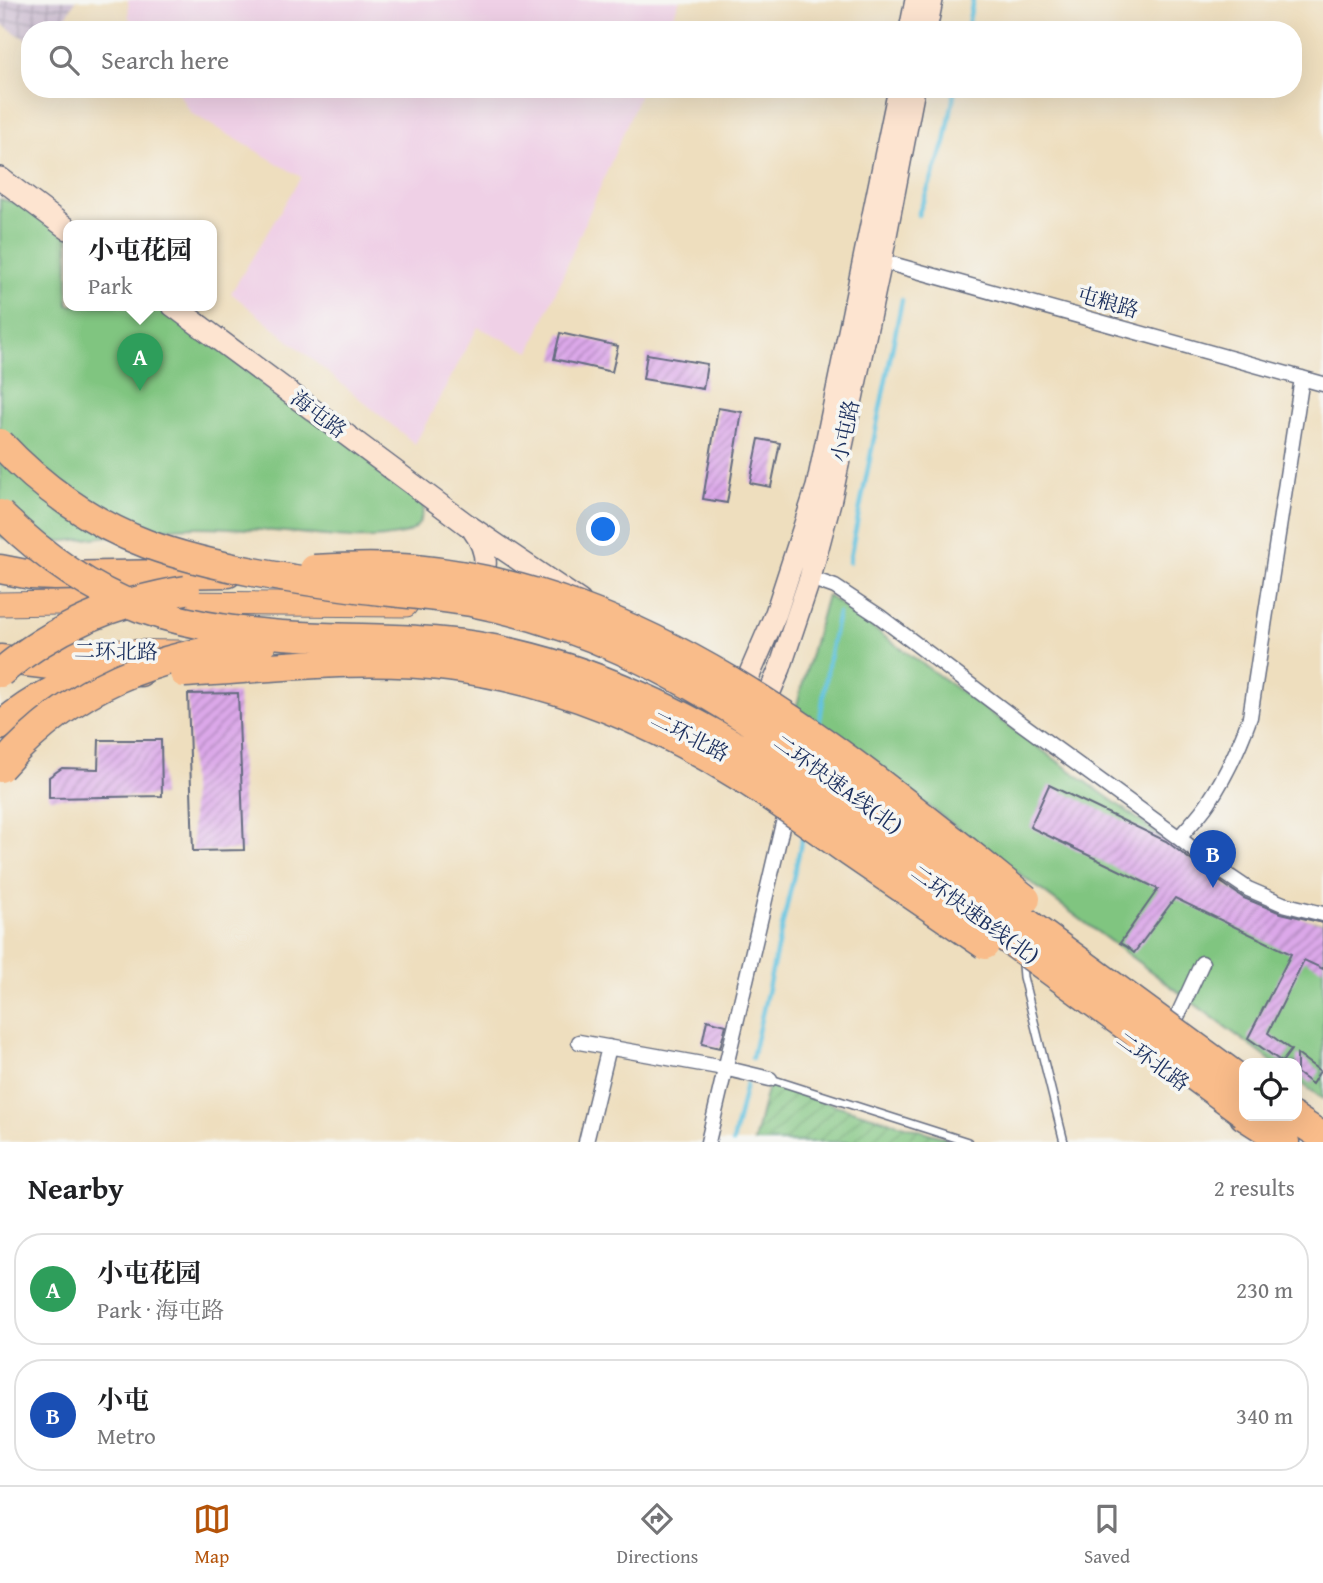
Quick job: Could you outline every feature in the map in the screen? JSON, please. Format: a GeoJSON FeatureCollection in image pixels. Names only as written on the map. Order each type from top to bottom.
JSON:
{"type":"FeatureCollection","features":[{"type":"Feature","properties":{"kind":"highway"},"geometry":{"type":"LineString","coordinates":[[0,443],[29,471],[68,501],[116,530],[147,544],[267,574],[381,590]]}},
{"type":"Feature","properties":{"kind":"highway"},"geometry":{"type":"LineString","coordinates":[[0,514],[35,545],[78,576],[116,597],[154,612],[248,631],[378,639]]}},
{"type":"Feature","properties":{"kind":"highway"},"geometry":{"type":"LineString","coordinates":[[0,569],[55,576],[372,567],[416,569],[508,585],[598,614],[658,640],[709,668],[751,693],[853,764],[1017,892],[1239,1072]]}},
{"type":"Feature","properties":{"kind":"highway"},"geometry":{"type":"LineString","coordinates":[[0,673],[28,651],[66,628],[105,610],[161,594],[268,585],[381,590]]}},
{"type":"Feature","properties":{"kind":"highway","name":"二环快速A线(北)"},"geometry":{"type":"LineString","coordinates":[[381,590],[473,603],[560,626],[618,649],[676,677],[770,735],[839,783],[1239,1078]]}},
{"type":"Feature","properties":{"kind":"highway"},"geometry":{"type":"LineString","coordinates":[[0,768],[41,726],[73,703],[102,685],[142,668],[184,656],[248,645],[301,640],[378,639]]}},
{"type":"Feature","properties":{"kind":"highway","name":"二环快速B线(北)"},"geometry":{"type":"LineString","coordinates":[[378,639],[451,643],[542,660],[621,687],[718,735],[824,803],[1239,1111]]}},
{"type":"Feature","properties":{"kind":"highway"},"geometry":{"type":"LineString","coordinates":[[0,659],[123,672],[184,673],[321,665],[424,665],[473,671],[526,682],[612,710],[674,739],[751,784],[975,938],[1239,1111]]}},
{"type":"Feature","properties":{"kind":"highway"},"geometry":{"type":"LineString","coordinates":[[0,726],[19,711],[55,690],[90,677],[123,672]]}},
{"type":"Feature","properties":{"kind":"highway"},"geometry":{"type":"LineString","coordinates":[[1276,1121],[1301,1126]]}},
{"type":"Feature","properties":{"kind":"main road"},"geometry":{"type":"LineString","coordinates":[[0,604],[385,604],[450,608],[515,619],[579,635],[641,657],[760,716],[808,747],[1239,1063]]}},
{"type":"Feature","properties":{"kind":"main road","name":"二环北路"},"geometry":{"type":"LineString","coordinates":[[0,649],[384,654],[455,659],[505,667],[593,692],[651,715],[716,748],[790,794],[1264,1142]]}},
{"type":"Feature","properties":{"kind":"street"},"geometry":{"type":"LineString","coordinates":[[912,21],[916,0]]}},
{"type":"Feature","properties":{"kind":"street"},"geometry":{"type":"LineString","coordinates":[[928,21],[932,0]]}},
{"type":"Feature","properties":{"kind":"street","name":"小屯路"},"geometry":{"type":"LineString","coordinates":[[716,748],[734,702],[776,613],[817,487],[897,98]]}},
{"type":"Feature","properties":{"kind":"street","name":"小屯路"},"geometry":{"type":"LineString","coordinates":[[739,762],[780,668],[810,578],[831,498],[912,98]]}},
{"type":"Feature","properties":{"kind":"street"},"geometry":{"type":"LineString","coordinates":[[3,182],[63,225]]}},
{"type":"Feature","properties":{"kind":"street","name":"屯粮路"},"geometry":{"type":"LineString","coordinates":[[881,261],[1323,384]]}},
{"type":"Feature","properties":{"kind":"street","name":"海屯路"},"geometry":{"type":"LineString","coordinates":[[180,311],[466,524],[734,702]]}},
{"type":"Feature","properties":{"kind":"street"},"geometry":{"type":"LineString","coordinates":[[1179,838],[1206,805],[1227,773],[1250,717],[1302,378]]}},
{"type":"Feature","properties":{"kind":"street"},"geometry":{"type":"LineString","coordinates":[[450,608],[462,605],[472,598],[485,574],[486,560],[482,545],[466,524]]}},
{"type":"Feature","properties":{"kind":"street"},"geometry":{"type":"LineString","coordinates":[[810,578],[835,587],[879,616],[1248,889],[1283,904],[1323,914]]}},
{"type":"Feature","properties":{"kind":"street"},"geometry":{"type":"LineString","coordinates":[[708,1142],[790,794]]}},
{"type":"Feature","properties":{"kind":"street"},"geometry":{"type":"LineString","coordinates":[[1177,1017],[1202,963]]}},
{"type":"Feature","properties":{"kind":"street"},"geometry":{"type":"LineString","coordinates":[[579,1042],[770,1079]]}},
{"type":"Feature","properties":{"kind":"street"},"geometry":{"type":"LineString","coordinates":[[586,1142],[609,1047]]}},
{"type":"Feature","properties":{"kind":"lane"},"geometry":{"type":"LineString","coordinates":[[1022,965],[1064,1142]]}},
{"type":"Feature","properties":{"kind":"lane"},"geometry":{"type":"LineString","coordinates":[[770,1079],[968,1142]]}},
{"type":"Feature","properties":{"kind":"shaded area"},"geometry":{"type":"Polygon","coordinates":[[[0,0],[76,0],[63,21],[21,21],[21,36],[0,23],[0,0]]]}},
{"type":"Feature","properties":{"kind":"shaded area"},"geometry":{"type":"Polygon","coordinates":[[[128,0],[680,0],[671,21],[131,21],[128,0]]]}},
{"type":"Feature","properties":{"kind":"shaded area"},"geometry":{"type":"Polygon","coordinates":[[[182,98],[638,98],[530,352],[478,327],[415,444],[231,293],[301,177],[191,113],[182,98]]]}},
{"type":"Feature","properties":{"kind":"green space"},"geometry":{"type":"Polygon","coordinates":[[[0,199],[25,205],[63,232],[63,311],[173,311],[417,493],[424,508],[418,525],[412,530],[403,534],[363,538],[196,527],[48,542],[0,537],[0,199]]]}},
{"type":"Feature","properties":{"kind":"green space"},"geometry":{"type":"Polygon","coordinates":[[[827,595],[1135,817],[1223,886],[1290,917],[1323,923],[1323,1099],[1302,1084],[1302,1058],[1267,1058],[796,708],[827,595]]]}},
{"type":"Feature","properties":{"kind":"green space"},"geometry":{"type":"Polygon","coordinates":[[[768,1085],[946,1138],[945,1142],[754,1142],[768,1085]]]}},
{"type":"Feature","properties":{"kind":"building"},"geometry":{"type":"Polygon","coordinates":[[[560,333],[618,346],[612,372],[554,359],[560,333]]]}},
{"type":"Feature","properties":{"kind":"building"},"geometry":{"type":"Polygon","coordinates":[[[647,354],[707,364],[703,389],[643,379],[647,354]]]}},
{"type":"Feature","properties":{"kind":"building"},"geometry":{"type":"Polygon","coordinates":[[[718,408],[742,412],[727,503],[703,499],[718,408]]]}},
{"type":"Feature","properties":{"kind":"building"},"geometry":{"type":"Polygon","coordinates":[[[759,439],[780,443],[771,487],[750,483],[759,439]]]}},
{"type":"Feature","properties":{"kind":"building"},"geometry":{"type":"Polygon","coordinates":[[[238,693],[244,850],[193,851],[188,694],[238,693]]]}},
{"type":"Feature","properties":{"kind":"building"},"geometry":{"type":"Polygon","coordinates":[[[99,740],[161,740],[162,796],[49,798],[49,777],[62,768],[98,769],[99,740]]]}},
{"type":"Feature","properties":{"kind":"building"},"geometry":{"type":"Polygon","coordinates":[[[1049,785],[1166,841],[1244,898],[1281,913],[1323,923],[1323,969],[1304,960],[1268,1033],[1291,1050],[1285,1058],[1276,1058],[1248,1038],[1291,954],[1175,898],[1134,953],[1120,943],[1158,889],[1030,827],[1049,785]]]}},
{"type":"Feature","properties":{"kind":"building"},"geometry":{"type":"Polygon","coordinates":[[[707,1020],[726,1025],[720,1048],[702,1044],[707,1020]]]}},
{"type":"Feature","properties":{"kind":"building"},"geometry":{"type":"Polygon","coordinates":[[[1297,1054],[1320,1071],[1312,1084],[1302,1077],[1302,1058],[1297,1058],[1297,1054]]]}},
{"type":"Feature","properties":{"kind":"waterway"},"geometry":{"type":"LineString","coordinates":[[969,21],[973,0]]}},
{"type":"Feature","properties":{"kind":"waterway"},"geometry":{"type":"LineString","coordinates":[[918,215],[945,143],[953,98]]}},
{"type":"Feature","properties":{"kind":"waterway"},"geometry":{"type":"LineString","coordinates":[[849,562],[902,300]]}},
{"type":"Feature","properties":{"kind":"waterway"},"geometry":{"type":"LineString","coordinates":[[819,726],[838,613]]}},
{"type":"Feature","properties":{"kind":"waterway"},"geometry":{"type":"LineString","coordinates":[[752,1058],[803,835]]}},
{"type":"Feature","properties":{"kind":"waterway"},"geometry":{"type":"LineString","coordinates":[[733,1142],[746,1084]]}},
{"type":"Feature","properties":{"kind":"place","name":"小屯花园"},"geometry":{"type":"Point","coordinates":[140,391]}},
{"type":"Feature","properties":{"kind":"place","name":"小屯"},"geometry":{"type":"Point","coordinates":[1213,888]}}]}
